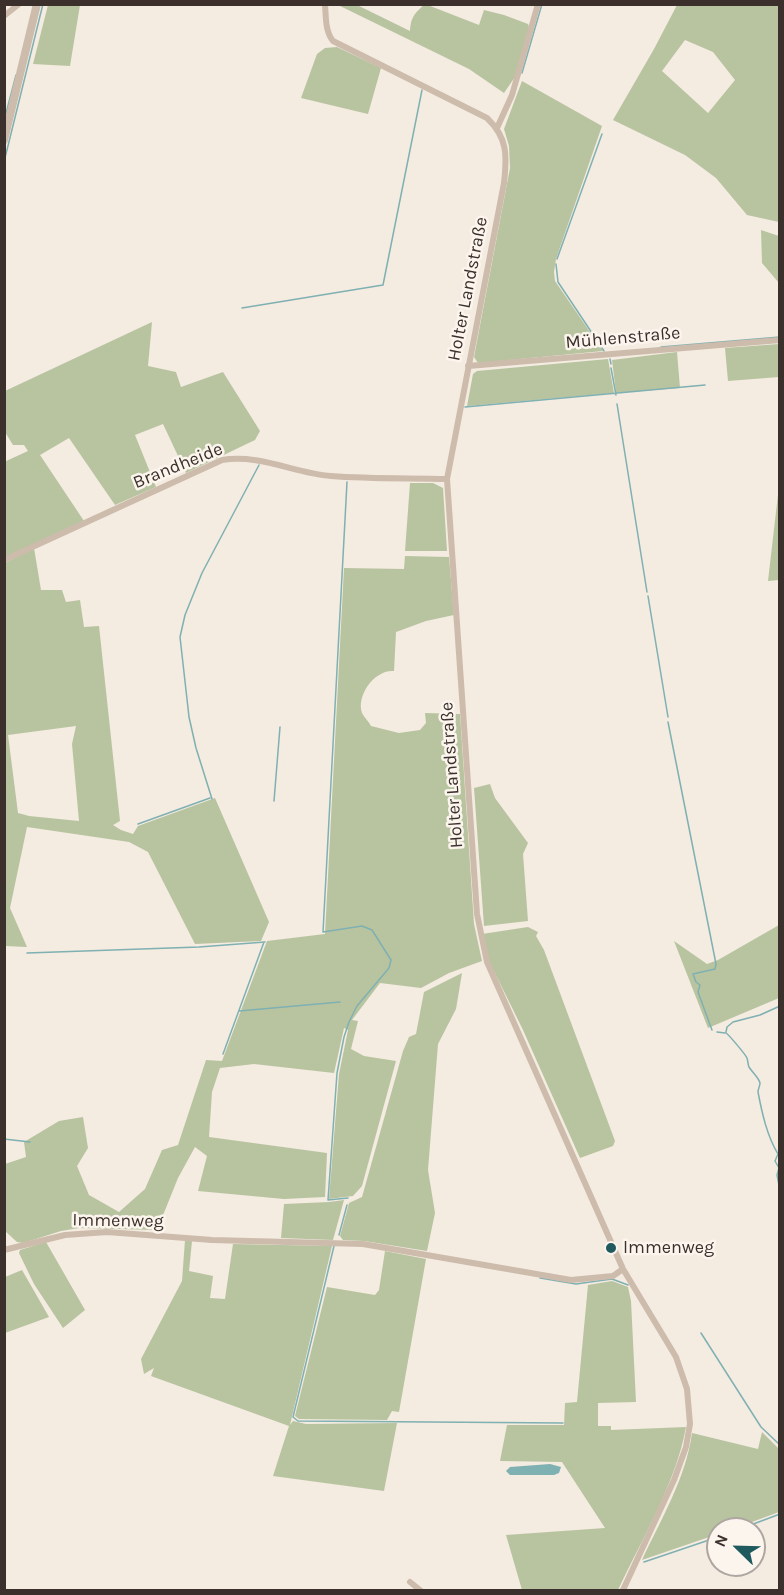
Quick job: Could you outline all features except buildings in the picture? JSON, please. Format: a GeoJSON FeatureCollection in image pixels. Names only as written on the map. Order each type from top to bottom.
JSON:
{"type":"FeatureCollection","features":[{"type":"Feature","properties":{"kind":"street"},"geometry":{"type":"LineString","coordinates":[[4,16],[19,4]]}},
{"type":"Feature","properties":{"kind":"street"},"geometry":{"type":"LineString","coordinates":[[4,141],[38,4]]}},
{"type":"Feature","properties":{"kind":"street"},"geometry":{"type":"LineString","coordinates":[[325,4],[327,28],[333,41],[464,105],[487,118],[497,128],[512,94],[538,4]]}},
{"type":"Feature","properties":{"kind":"street","name":"Holter Landstraße"},"geometry":{"type":"LineString","coordinates":[[497,128],[507,159],[447,479],[479,931],[487,962],[623,1269],[682,1369],[690,1405],[690,1424],[686,1447],[674,1480],[623,1590]]}},
{"type":"Feature","properties":{"kind":"street","name":"Mühlenstraße"},"geometry":{"type":"LineString","coordinates":[[468,366],[780,340]]}},
{"type":"Feature","properties":{"kind":"street","name":"Brandheide"},"geometry":{"type":"LineString","coordinates":[[4,560],[222,460],[233,458],[258,460],[329,476],[447,479]]}},
{"type":"Feature","properties":{"kind":"street","name":"Immenweg"},"geometry":{"type":"LineString","coordinates":[[4,1250],[65,1235],[107,1232],[212,1240],[363,1244],[571,1280],[613,1276],[623,1269]]}},
{"type":"Feature","properties":{"kind":"street"},"geometry":{"type":"LineString","coordinates":[[410,1582],[420,1590]]}},
{"type":"Feature","properties":{"kind":"green space"},"geometry":{"type":"Polygon","coordinates":[[[425,4],[479,25],[484,10],[528,24],[517,74],[504,93],[469,69],[338,5],[357,5],[410,31],[414,16],[425,4]]]}},
{"type":"Feature","properties":{"kind":"green space"},"geometry":{"type":"Polygon","coordinates":[[[48,5],[80,5],[70,66],[33,64],[48,5]]]}},
{"type":"Feature","properties":{"kind":"green space"},"geometry":{"type":"Polygon","coordinates":[[[677,5],[779,5],[779,222],[747,215],[716,178],[685,155],[613,120],[677,5]],[[685,40],[662,71],[708,113],[735,80],[713,52],[685,40]]]}},
{"type":"Feature","properties":{"kind":"green space"},"geometry":{"type":"Polygon","coordinates":[[[337,47],[381,68],[368,114],[301,98],[317,54],[325,48],[337,47]]]}},
{"type":"Feature","properties":{"kind":"green space"},"geometry":{"type":"Polygon","coordinates":[[[522,81],[602,126],[556,259],[554,272],[555,281],[603,351],[478,363],[474,357],[510,168],[509,146],[504,129],[522,81]]]}},
{"type":"Feature","properties":{"kind":"green space"},"geometry":{"type":"Polygon","coordinates":[[[761,230],[779,236],[779,283],[762,263],[761,230]]]}},
{"type":"Feature","properties":{"kind":"green space"},"geometry":{"type":"Polygon","coordinates":[[[152,322],[148,366],[176,372],[181,387],[223,372],[260,431],[255,440],[186,473],[163,424],[135,435],[156,487],[115,505],[69,438],[40,455],[84,521],[5,558],[4,462],[28,451],[24,445],[13,445],[5,432],[5,391],[152,322]]]}},
{"type":"Feature","properties":{"kind":"green space"},"geometry":{"type":"Polygon","coordinates":[[[779,344],[779,377],[728,381],[725,348],[779,344]]]}},
{"type":"Feature","properties":{"kind":"green space"},"geometry":{"type":"Polygon","coordinates":[[[677,352],[680,388],[616,393],[612,360],[677,352]]]}},
{"type":"Feature","properties":{"kind":"green space"},"geometry":{"type":"Polygon","coordinates":[[[608,359],[614,393],[467,406],[473,374],[477,371],[608,359]]]}},
{"type":"Feature","properties":{"kind":"green space"},"geometry":{"type":"Polygon","coordinates":[[[410,483],[433,483],[443,488],[447,551],[405,551],[410,483]]]}},
{"type":"Feature","properties":{"kind":"green space"},"geometry":{"type":"Polygon","coordinates":[[[779,486],[779,580],[768,581],[779,486]]]}},
{"type":"Feature","properties":{"kind":"green space"},"geometry":{"type":"Polygon","coordinates":[[[34,548],[41,590],[62,590],[66,602],[80,600],[84,627],[99,626],[120,821],[113,825],[133,834],[138,826],[215,798],[269,922],[261,941],[195,944],[148,852],[129,842],[27,827],[10,908],[27,947],[5,946],[5,563],[34,548]],[[76,726],[8,735],[18,813],[79,821],[72,744],[76,726]]]}},
{"type":"Feature","properties":{"kind":"green space"},"geometry":{"type":"Polygon","coordinates":[[[405,556],[449,557],[454,615],[426,621],[396,632],[394,671],[380,674],[369,684],[362,699],[362,713],[371,726],[399,733],[420,730],[426,723],[425,713],[460,714],[474,924],[482,961],[449,973],[421,988],[380,983],[352,1020],[358,1021],[351,1049],[364,1056],[396,1061],[362,1186],[353,1196],[329,1199],[339,1074],[348,1030],[344,1028],[334,1073],[254,1064],[220,1068],[212,1092],[209,1137],[327,1153],[325,1197],[284,1199],[198,1191],[207,1156],[195,1147],[178,1178],[157,1230],[79,1228],[23,1243],[17,1242],[5,1231],[5,1164],[26,1157],[24,1142],[59,1121],[83,1117],[88,1148],[77,1166],[89,1195],[119,1212],[145,1189],[162,1150],[178,1145],[206,1060],[222,1061],[267,941],[325,934],[344,568],[404,569],[405,556]]]}},
{"type":"Feature","properties":{"kind":"green space"},"geometry":{"type":"Polygon","coordinates":[[[490,784],[495,798],[528,843],[523,854],[528,921],[484,926],[474,788],[490,784]]]}},
{"type":"Feature","properties":{"kind":"green space"},"geometry":{"type":"Polygon","coordinates":[[[779,925],[779,998],[708,1028],[674,941],[707,964],[779,925]]]}},
{"type":"Feature","properties":{"kind":"green space"},"geometry":{"type":"Polygon","coordinates":[[[528,927],[538,932],[536,936],[544,950],[615,1141],[613,1146],[580,1158],[523,1030],[489,961],[482,934],[528,927]]]}},
{"type":"Feature","properties":{"kind":"green space"},"geometry":{"type":"Polygon","coordinates":[[[462,973],[456,1009],[438,1044],[428,1170],[435,1213],[427,1251],[343,1240],[340,1236],[349,1203],[362,1197],[403,1051],[409,1037],[416,1034],[424,992],[462,973]]]}},
{"type":"Feature","properties":{"kind":"green space"},"geometry":{"type":"Polygon","coordinates":[[[344,1200],[333,1240],[281,1238],[284,1204],[344,1200]]]}},
{"type":"Feature","properties":{"kind":"green space"},"geometry":{"type":"Polygon","coordinates":[[[185,1240],[192,1241],[189,1271],[213,1276],[210,1298],[225,1299],[233,1244],[332,1246],[290,1425],[293,1421],[306,1424],[397,1423],[384,1491],[273,1476],[289,1426],[151,1376],[154,1368],[144,1374],[141,1359],[182,1281],[185,1240]]]}},
{"type":"Feature","properties":{"kind":"green space"},"geometry":{"type":"Polygon","coordinates":[[[46,1242],[85,1310],[63,1328],[34,1284],[19,1253],[20,1250],[46,1242]]]}},
{"type":"Feature","properties":{"kind":"green space"},"geometry":{"type":"Polygon","coordinates":[[[385,1251],[426,1259],[399,1412],[392,1411],[387,1420],[299,1419],[295,1416],[327,1287],[375,1295],[379,1290],[385,1251]]]}},
{"type":"Feature","properties":{"kind":"green space"},"geometry":{"type":"Polygon","coordinates":[[[22,1270],[49,1317],[5,1333],[5,1277],[22,1270]]]}},
{"type":"Feature","properties":{"kind":"green space"},"geometry":{"type":"Polygon","coordinates":[[[612,1281],[628,1287],[631,1301],[636,1402],[598,1403],[598,1426],[611,1426],[611,1430],[686,1427],[675,1469],[618,1590],[522,1590],[506,1535],[605,1528],[562,1462],[500,1461],[507,1425],[564,1425],[565,1403],[577,1402],[588,1285],[612,1281]]]}},
{"type":"Feature","properties":{"kind":"green space"},"geometry":{"type":"Polygon","coordinates":[[[762,1432],[779,1449],[779,1512],[765,1517],[706,1517],[706,1538],[642,1560],[679,1482],[692,1433],[758,1449],[762,1432]]]}},
{"type":"Feature","properties":{"kind":"water"},"geometry":{"type":"Polygon","coordinates":[[[550,1464],[561,1467],[559,1473],[510,1475],[506,1471],[510,1467],[550,1464]]]}},
{"type":"Feature","properties":{"kind":"waterway"},"geometry":{"type":"LineString","coordinates":[[4,162],[43,4]]}},
{"type":"Feature","properties":{"kind":"waterway"},"geometry":{"type":"LineString","coordinates":[[522,73],[542,4]]}},
{"type":"Feature","properties":{"kind":"waterway"},"geometry":{"type":"LineString","coordinates":[[4,121],[16,75]]}},
{"type":"Feature","properties":{"kind":"waterway"},"geometry":{"type":"LineString","coordinates":[[242,308],[383,285],[422,90]]}},
{"type":"Feature","properties":{"kind":"waterway"},"geometry":{"type":"LineString","coordinates":[[557,259],[602,134]]}},
{"type":"Feature","properties":{"kind":"waterway"},"geometry":{"type":"LineString","coordinates":[[556,264],[558,282],[604,351]]}},
{"type":"Feature","properties":{"kind":"waterway"},"geometry":{"type":"LineString","coordinates":[[661,347],[780,337]]}},
{"type":"Feature","properties":{"kind":"waterway"},"geometry":{"type":"LineString","coordinates":[[610,359],[611,364]]}},
{"type":"Feature","properties":{"kind":"waterway"},"geometry":{"type":"LineString","coordinates":[[611,368],[616,395]]}},
{"type":"Feature","properties":{"kind":"waterway"},"geometry":{"type":"LineString","coordinates":[[465,407],[705,385]]}},
{"type":"Feature","properties":{"kind":"waterway"},"geometry":{"type":"LineString","coordinates":[[617,404],[647,592]]}},
{"type":"Feature","properties":{"kind":"waterway"},"geometry":{"type":"LineString","coordinates":[[212,799],[189,717],[180,637],[185,615],[202,573],[259,465]]}},
{"type":"Feature","properties":{"kind":"waterway"},"geometry":{"type":"LineString","coordinates":[[347,482],[323,932],[362,926],[372,930],[391,960],[389,968],[357,1006],[349,1022],[337,1073],[328,1200],[348,1198]]}},
{"type":"Feature","properties":{"kind":"waterway"},"geometry":{"type":"LineString","coordinates":[[648,596],[668,717]]}},
{"type":"Feature","properties":{"kind":"waterway"},"geometry":{"type":"LineString","coordinates":[[668,722],[716,964],[715,969],[693,974],[700,985],[698,992],[712,1030]]}},
{"type":"Feature","properties":{"kind":"waterway"},"geometry":{"type":"LineString","coordinates":[[274,801],[280,727]]}},
{"type":"Feature","properties":{"kind":"waterway"},"geometry":{"type":"LineString","coordinates":[[138,824],[210,798]]}},
{"type":"Feature","properties":{"kind":"waterway"},"geometry":{"type":"LineString","coordinates":[[223,1054],[264,942]]}},
{"type":"Feature","properties":{"kind":"waterway"},"geometry":{"type":"LineString","coordinates":[[27,953],[199,947],[265,942]]}},
{"type":"Feature","properties":{"kind":"waterway"},"geometry":{"type":"LineString","coordinates":[[239,1011],[340,1002]]}},
{"type":"Feature","properties":{"kind":"waterway"},"geometry":{"type":"LineString","coordinates":[[726,1032],[727,1027],[733,1022],[760,1015],[780,1006]]}},
{"type":"Feature","properties":{"kind":"waterway"},"geometry":{"type":"LineString","coordinates":[[717,1032],[725,1033]]}},
{"type":"Feature","properties":{"kind":"waterway"},"geometry":{"type":"LineString","coordinates":[[726,1033],[746,1056],[749,1067],[759,1081],[758,1092],[763,1116],[778,1154],[775,1161],[779,1168],[777,1175],[780,1190]]}},
{"type":"Feature","properties":{"kind":"waterway"},"geometry":{"type":"LineString","coordinates":[[4,1139],[30,1142]]}},
{"type":"Feature","properties":{"kind":"waterway"},"geometry":{"type":"LineString","coordinates":[[339,1235],[347,1205]]}},
{"type":"Feature","properties":{"kind":"waterway"},"geometry":{"type":"LineString","coordinates":[[334,1246],[293,1417],[298,1421],[563,1423]]}},
{"type":"Feature","properties":{"kind":"waterway"},"geometry":{"type":"LineString","coordinates":[[540,1278],[576,1284],[612,1279],[628,1285]]}},
{"type":"Feature","properties":{"kind":"waterway"},"geometry":{"type":"LineString","coordinates":[[701,1333],[761,1427],[780,1445]]}},
{"type":"Feature","properties":{"kind":"waterway"},"geometry":{"type":"LineString","coordinates":[[766,1519],[780,1514]]}},
{"type":"Feature","properties":{"kind":"waterway"},"geometry":{"type":"LineString","coordinates":[[644,1562],[706,1541]]}},
{"type":"Feature","properties":{"kind":"place","name":"Immenweg"},"geometry":{"type":"Point","coordinates":[611,1248]}}]}
